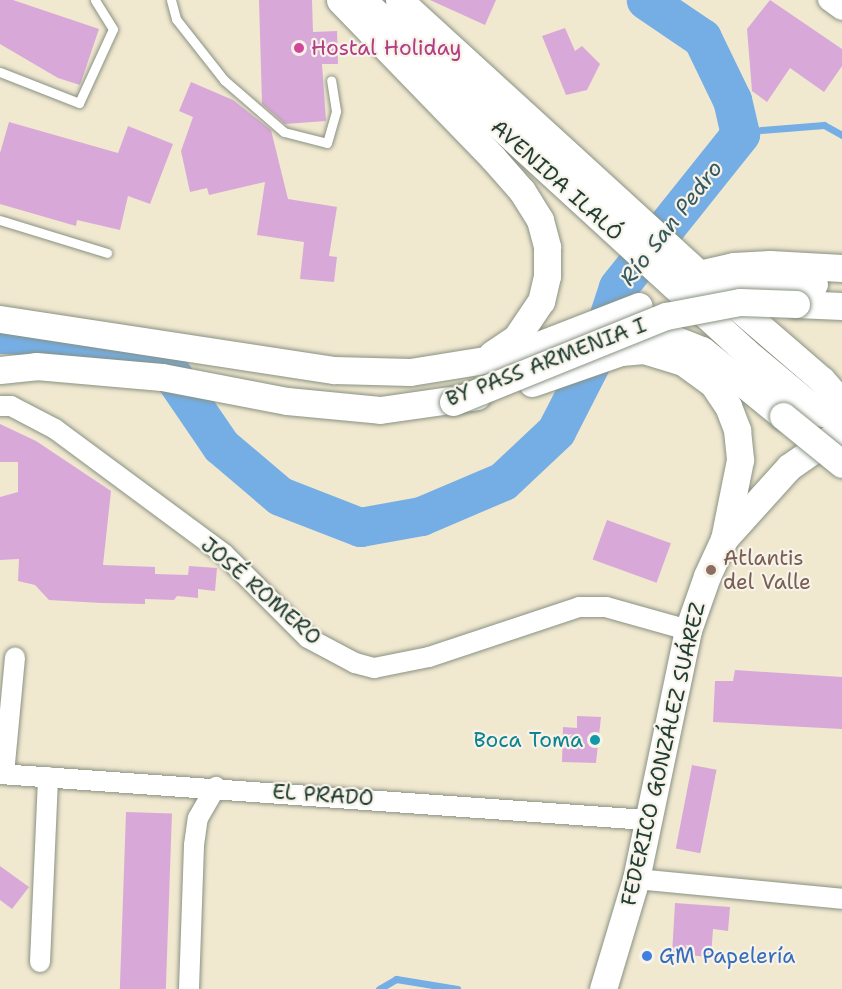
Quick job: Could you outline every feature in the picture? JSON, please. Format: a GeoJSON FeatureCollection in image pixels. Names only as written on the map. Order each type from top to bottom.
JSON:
{"type":"FeatureCollection","features":[{"type":"Feature","properties":{"kind":"main road"},"geometry":{"type":"LineString","coordinates":[[340,0],[492,158],[535,210],[547,247],[548,276],[530,322],[516,338],[476,364]]}},
{"type":"Feature","properties":{"kind":"main road","name":"AVENIDA ILALÓ"},"geometry":{"type":"LineString","coordinates":[[362,0],[587,206],[684,271],[822,380],[842,403]]}},
{"type":"Feature","properties":{"kind":"main road","name":"AVENIDA ILALÓ"},"geometry":{"type":"LineString","coordinates":[[399,0],[609,190],[818,412],[842,417]]}},
{"type":"Feature","properties":{"kind":"main road"},"geometry":{"type":"LineString","coordinates":[[684,271],[761,265],[842,268]]}},
{"type":"Feature","properties":{"kind":"main road","name":"BY PASS ARMENIA I"},"geometry":{"type":"LineString","coordinates":[[0,319],[334,370],[410,372],[476,364],[510,356],[667,297],[760,284],[842,285]]}},
{"type":"Feature","properties":{"kind":"main road","name":"BY PASS ARMENIA I"},"geometry":{"type":"LineString","coordinates":[[0,370],[36,366],[162,377],[339,408],[380,410],[453,402],[619,332],[717,304],[842,306]]}},
{"type":"Feature","properties":{"kind":"main road"},"geometry":{"type":"LineString","coordinates":[[619,332],[669,337],[702,350],[842,464]]}},
{"type":"Feature","properties":{"kind":"main road"},"geometry":{"type":"LineString","coordinates":[[453,402],[531,383],[621,352],[644,350],[683,362],[712,384],[728,406],[736,430],[740,460],[724,539]]}},
{"type":"Feature","properties":{"kind":"main road","name":"FEDERICO GONZÁLEZ SUÁREZ"},"geometry":{"type":"LineString","coordinates":[[603,989],[636,879],[646,820],[688,630],[724,539],[789,468],[842,430]]}},
{"type":"Feature","properties":{"kind":"street"},"geometry":{"type":"LineString","coordinates":[[828,0],[842,10]]}},
{"type":"Feature","properties":{"kind":"street","name":"JOSÉ ROMERO"},"geometry":{"type":"LineString","coordinates":[[0,406],[11,406],[55,429],[224,554],[308,638],[355,663],[374,668],[429,657],[579,607],[606,607],[688,630]]}},
{"type":"Feature","properties":{"kind":"street"},"geometry":{"type":"LineString","coordinates":[[2,774],[15,658]]}},
{"type":"Feature","properties":{"kind":"street","name":"EL PRADO"},"geometry":{"type":"LineString","coordinates":[[2,774],[216,787],[646,820]]}},
{"type":"Feature","properties":{"kind":"street"},"geometry":{"type":"LineString","coordinates":[[40,962],[48,777]]}},
{"type":"Feature","properties":{"kind":"street"},"geometry":{"type":"LineString","coordinates":[[189,989],[194,845],[198,818],[216,787]]}},
{"type":"Feature","properties":{"kind":"street"},"geometry":{"type":"LineString","coordinates":[[636,879],[842,899]]}},
{"type":"Feature","properties":{"kind":"lane"},"geometry":{"type":"LineString","coordinates":[[1,75],[79,103],[113,28],[95,0]]}},
{"type":"Feature","properties":{"kind":"lane"},"geometry":{"type":"LineString","coordinates":[[171,0],[176,20],[224,80],[284,132],[327,142],[336,111],[331,80]]}},
{"type":"Feature","properties":{"kind":"lane"},"geometry":{"type":"LineString","coordinates":[[0,220],[107,254]]}},
{"type":"Feature","properties":{"kind":"building"},"geometry":{"type":"Polygon","coordinates":[[[0,0],[13,0],[99,29],[80,85],[58,78],[0,44],[0,0]]]}},
{"type":"Feature","properties":{"kind":"building","name":"Hostal Holiday"},"geometry":{"type":"Polygon","coordinates":[[[259,0],[312,0],[313,32],[337,31],[338,64],[322,64],[326,121],[285,124],[262,104],[259,0]]]}},
{"type":"Feature","properties":{"kind":"building"},"geometry":{"type":"Polygon","coordinates":[[[430,0],[496,0],[485,25],[430,0]]]}},
{"type":"Feature","properties":{"kind":"building"},"geometry":{"type":"Polygon","coordinates":[[[770,0],[842,49],[842,66],[824,92],[790,68],[767,102],[752,91],[747,29],[770,0]]]}},
{"type":"Feature","properties":{"kind":"building"},"geometry":{"type":"Polygon","coordinates":[[[565,28],[575,51],[582,46],[600,64],[587,90],[566,95],[542,36],[565,28]]]}},
{"type":"Feature","properties":{"kind":"building"},"geometry":{"type":"Polygon","coordinates":[[[191,82],[233,100],[271,130],[288,199],[337,207],[329,256],[337,257],[334,282],[300,279],[304,242],[257,235],[265,182],[209,195],[207,188],[190,192],[181,151],[193,117],[179,111],[191,82]]]}},
{"type":"Feature","properties":{"kind":"building"},"geometry":{"type":"Polygon","coordinates":[[[9,122],[118,153],[128,126],[173,144],[150,204],[128,196],[120,230],[77,220],[76,226],[0,204],[0,153],[9,122]]]}},
{"type":"Feature","properties":{"kind":"building"},"geometry":{"type":"Polygon","coordinates":[[[0,424],[36,441],[111,491],[103,565],[155,567],[155,574],[188,575],[189,566],[217,568],[215,591],[198,589],[198,598],[177,596],[174,600],[145,599],[145,604],[101,603],[49,600],[35,585],[18,581],[19,559],[0,560],[0,497],[18,492],[18,462],[0,462],[0,424]]]}},
{"type":"Feature","properties":{"kind":"building"},"geometry":{"type":"Polygon","coordinates":[[[607,520],[671,543],[657,583],[593,559],[607,520]]]}},
{"type":"Feature","properties":{"kind":"building"},"geometry":{"type":"Polygon","coordinates":[[[735,670],[842,677],[842,729],[713,722],[715,681],[733,681],[735,670]]]}},
{"type":"Feature","properties":{"kind":"building","name":"Boca Toma"},"geometry":{"type":"Polygon","coordinates":[[[577,716],[601,717],[596,763],[562,762],[563,727],[577,728],[577,716]]]}},
{"type":"Feature","properties":{"kind":"building"},"geometry":{"type":"Polygon","coordinates":[[[692,765],[717,770],[700,853],[676,848],[692,765]]]}},
{"type":"Feature","properties":{"kind":"building"},"geometry":{"type":"Polygon","coordinates":[[[126,812],[172,814],[166,989],[120,989],[126,812]]]}},
{"type":"Feature","properties":{"kind":"building"},"geometry":{"type":"Polygon","coordinates":[[[0,866],[29,887],[12,909],[0,900],[0,866]]]}},
{"type":"Feature","properties":{"kind":"building"},"geometry":{"type":"Polygon","coordinates":[[[675,903],[730,907],[728,931],[713,929],[711,957],[672,954],[675,903]]]}},
{"type":"Feature","properties":{"kind":"waterway","name":"Río San Pedro"},"geometry":{"type":"LineString","coordinates":[[0,334],[66,337],[165,364],[221,446],[280,496],[360,527],[421,516],[503,481],[556,431],[597,351],[618,287],[740,134],[732,100],[702,38],[646,0]]}},
{"type":"Feature","properties":{"kind":"waterway"},"geometry":{"type":"LineString","coordinates":[[761,130],[824,125],[842,135]]}},
{"type":"Feature","properties":{"kind":"waterway"},"geometry":{"type":"LineString","coordinates":[[379,989],[396,979],[457,989]]}},
{"type":"Feature","properties":{"kind":"place","name":"Hostal Holiday"},"geometry":{"type":"Point","coordinates":[299,48]}},
{"type":"Feature","properties":{"kind":"place","name":"Atlantis del Valle"},"geometry":{"type":"Point","coordinates":[711,570]}},
{"type":"Feature","properties":{"kind":"place","name":"Boca Toma"},"geometry":{"type":"Point","coordinates":[595,740]}},
{"type":"Feature","properties":{"kind":"place","name":"GM Papelería"},"geometry":{"type":"Point","coordinates":[647,956]}}]}
